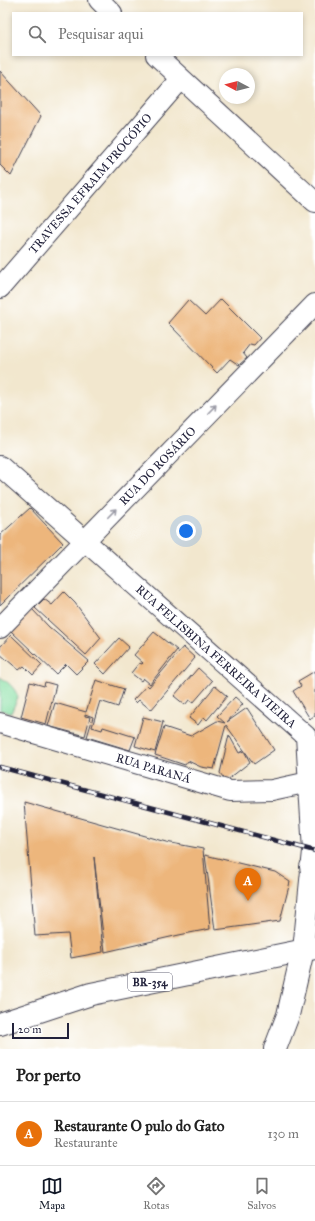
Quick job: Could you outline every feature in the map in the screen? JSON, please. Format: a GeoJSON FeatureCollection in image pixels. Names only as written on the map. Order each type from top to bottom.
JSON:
{"type":"FeatureCollection","features":[{"type":"Feature","properties":{"kind":"main road","name":"BR-354"},"geometry":{"type":"LineString","coordinates":[[0,1024],[91,994],[309,949]]}},
{"type":"Feature","properties":{"kind":"main road"},"geometry":{"type":"LineString","coordinates":[[275,1049],[288,1015],[309,949]]}},
{"type":"Feature","properties":{"kind":"street"},"geometry":{"type":"LineString","coordinates":[[99,0],[111,12]]}},
{"type":"Feature","properties":{"kind":"street"},"geometry":{"type":"LineString","coordinates":[[157,56],[315,202]]}},
{"type":"Feature","properties":{"kind":"street","name":"TRAVESSA EFRAIM PROCÓPIO"},"geometry":{"type":"LineString","coordinates":[[0,288],[181,79]]}},
{"type":"Feature","properties":{"kind":"street","name":"RUA DO ROSÁRIO"},"geometry":{"type":"LineString","coordinates":[[0,628],[315,304]]}},
{"type":"Feature","properties":{"kind":"street","name":"RUA FELISBINA FERREIRA VIEIRA"},"geometry":{"type":"LineString","coordinates":[[0,466],[85,541],[311,732],[309,782],[313,826],[313,869],[309,949]]}},
{"type":"Feature","properties":{"kind":"street","name":"RUA PARANÁ"},"geometry":{"type":"LineString","coordinates":[[0,723],[230,791],[272,790],[309,782]]}},
{"type":"Feature","properties":{"kind":"green space"},"geometry":{"type":"Polygon","coordinates":[[[0,677],[11,686],[18,697],[11,713],[0,710],[0,677]]]}},
{"type":"Feature","properties":{"kind":"building"},"geometry":{"type":"Polygon","coordinates":[[[0,71],[41,116],[11,176],[0,165],[0,71]]]}},
{"type":"Feature","properties":{"kind":"building"},"geometry":{"type":"Polygon","coordinates":[[[221,299],[260,338],[254,345],[250,344],[243,353],[247,358],[239,365],[230,359],[217,373],[168,323],[188,300],[205,316],[221,299]]]}},
{"type":"Feature","properties":{"kind":"building"},"geometry":{"type":"Polygon","coordinates":[[[30,508],[63,543],[0,605],[0,535],[30,508]]]}},
{"type":"Feature","properties":{"kind":"building"},"geometry":{"type":"Polygon","coordinates":[[[64,592],[75,603],[101,638],[86,655],[35,608],[44,599],[52,605],[64,592]]]}},
{"type":"Feature","properties":{"kind":"building"},"geometry":{"type":"Polygon","coordinates":[[[32,609],[49,627],[89,661],[76,674],[66,664],[56,674],[11,631],[32,609]]]}},
{"type":"Feature","properties":{"kind":"building"},"geometry":{"type":"Polygon","coordinates":[[[154,632],[177,650],[150,684],[143,678],[141,681],[131,673],[139,663],[143,663],[134,655],[154,632]]]}},
{"type":"Feature","properties":{"kind":"building"},"geometry":{"type":"Polygon","coordinates":[[[11,635],[42,665],[33,675],[24,666],[19,670],[0,654],[0,647],[11,635]]]}},
{"type":"Feature","properties":{"kind":"building"},"geometry":{"type":"Polygon","coordinates":[[[119,638],[129,647],[105,674],[95,664],[119,638]]]}},
{"type":"Feature","properties":{"kind":"building"},"geometry":{"type":"Polygon","coordinates":[[[183,647],[195,658],[151,710],[139,700],[136,703],[133,700],[147,685],[149,687],[183,647]]]}},
{"type":"Feature","properties":{"kind":"building"},"geometry":{"type":"Polygon","coordinates":[[[198,668],[212,681],[193,703],[189,700],[185,705],[174,696],[198,668]]]}},
{"type":"Feature","properties":{"kind":"building"},"geometry":{"type":"Polygon","coordinates":[[[315,671],[315,715],[310,719],[293,691],[301,686],[298,681],[315,671]]]}},
{"type":"Feature","properties":{"kind":"building"},"geometry":{"type":"Polygon","coordinates":[[[96,680],[124,689],[118,707],[100,701],[92,727],[102,730],[103,727],[135,737],[130,750],[87,737],[93,717],[85,714],[85,716],[90,717],[85,736],[48,726],[55,703],[86,712],[96,680]]]}},
{"type":"Feature","properties":{"kind":"building"},"geometry":{"type":"Polygon","coordinates":[[[30,682],[44,686],[45,682],[56,685],[46,724],[21,717],[30,682]]]}},
{"type":"Feature","properties":{"kind":"building"},"geometry":{"type":"Polygon","coordinates":[[[215,686],[227,696],[207,720],[204,717],[198,725],[189,718],[215,686]]]}},
{"type":"Feature","properties":{"kind":"building"},"geometry":{"type":"Polygon","coordinates":[[[235,697],[243,704],[227,722],[247,708],[274,750],[254,764],[226,725],[214,769],[201,767],[188,761],[185,765],[155,755],[164,727],[191,736],[217,721],[225,723],[217,716],[235,697]]]}},
{"type":"Feature","properties":{"kind":"building"},"geometry":{"type":"Polygon","coordinates":[[[143,717],[163,722],[155,752],[135,746],[143,717]]]}},
{"type":"Feature","properties":{"kind":"building"},"geometry":{"type":"Polygon","coordinates":[[[229,735],[239,753],[244,751],[250,762],[226,781],[220,773],[229,735]]]}},
{"type":"Feature","properties":{"kind":"building"},"geometry":{"type":"Polygon","coordinates":[[[24,802],[166,842],[203,849],[210,929],[105,952],[94,857],[103,952],[71,958],[68,934],[35,936],[24,802]]]}},
{"type":"Feature","properties":{"kind":"building"},"geometry":{"type":"Polygon","coordinates":[[[205,855],[275,872],[290,882],[280,921],[215,930],[205,855]]]}},
{"type":"Feature","properties":{"kind":"railway"},"geometry":{"type":"LineString","coordinates":[[0,767],[315,851]]}},
{"type":"Feature","properties":{"kind":"place","name":"Restaurante O pulo do Gato"},"geometry":{"type":"Point","coordinates":[248,901]}}]}
